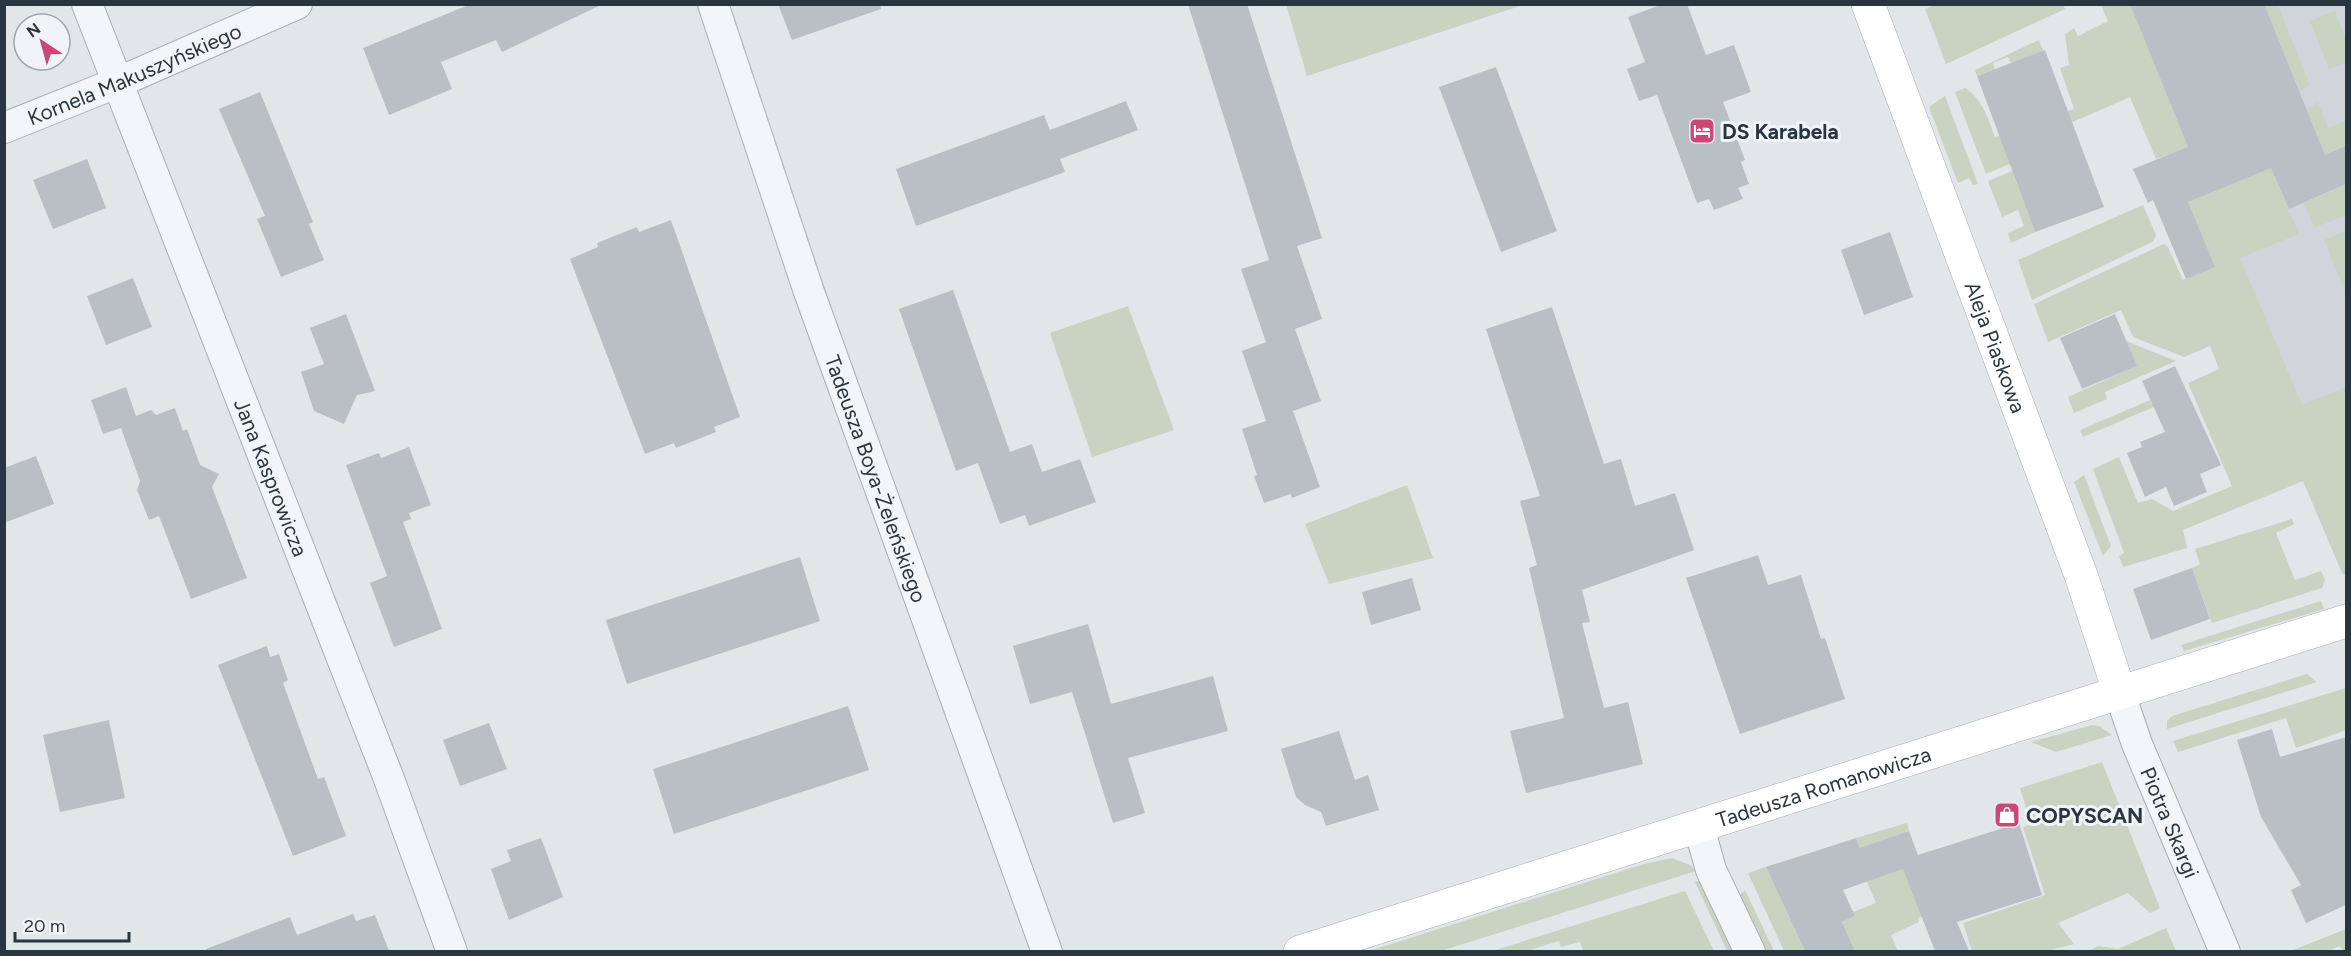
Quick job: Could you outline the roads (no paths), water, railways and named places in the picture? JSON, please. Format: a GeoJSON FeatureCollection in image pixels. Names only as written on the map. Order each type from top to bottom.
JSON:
{"type":"FeatureCollection","features":[{"type":"Feature","properties":{"kind":"street","name":"Jana Kasprowicza"},"geometry":{"type":"LineString","coordinates":[[87,4],[389,779],[452,951]]}},
{"type":"Feature","properties":{"kind":"street","name":"Kornela Makuszyńskiego"},"geometry":{"type":"LineString","coordinates":[[4,128],[119,82],[297,4]]}},
{"type":"Feature","properties":{"kind":"street","name":"Tadeusza Boya-Żeleńskiego"},"geometry":{"type":"LineString","coordinates":[[712,4],[808,289],[1047,951]]}},
{"type":"Feature","properties":{"kind":"street","name":"Aleja Piaskowa"},"geometry":{"type":"LineString","coordinates":[[1868,4],[2082,578],[2119,691]]}},
{"type":"Feature","properties":{"kind":"street","name":"Tadeusza Romanowicza"},"geometry":{"type":"LineString","coordinates":[[1300,951],[2346,621]]}},
{"type":"Feature","properties":{"kind":"street","name":"Piotra Skargi"},"geometry":{"type":"LineString","coordinates":[[2119,691],[2136,744],[2225,951]]}},
{"type":"Feature","properties":{"kind":"street"},"geometry":{"type":"LineString","coordinates":[[1699,827],[1712,870],[1750,951]]}},
{"type":"Feature","properties":{"kind":"place","name":"DS Karabela"},"geometry":{"type":"Point","coordinates":[1702,131]}},
{"type":"Feature","properties":{"kind":"place","name":"COPYSCAN"},"geometry":{"type":"Point","coordinates":[2007,815]}}]}
